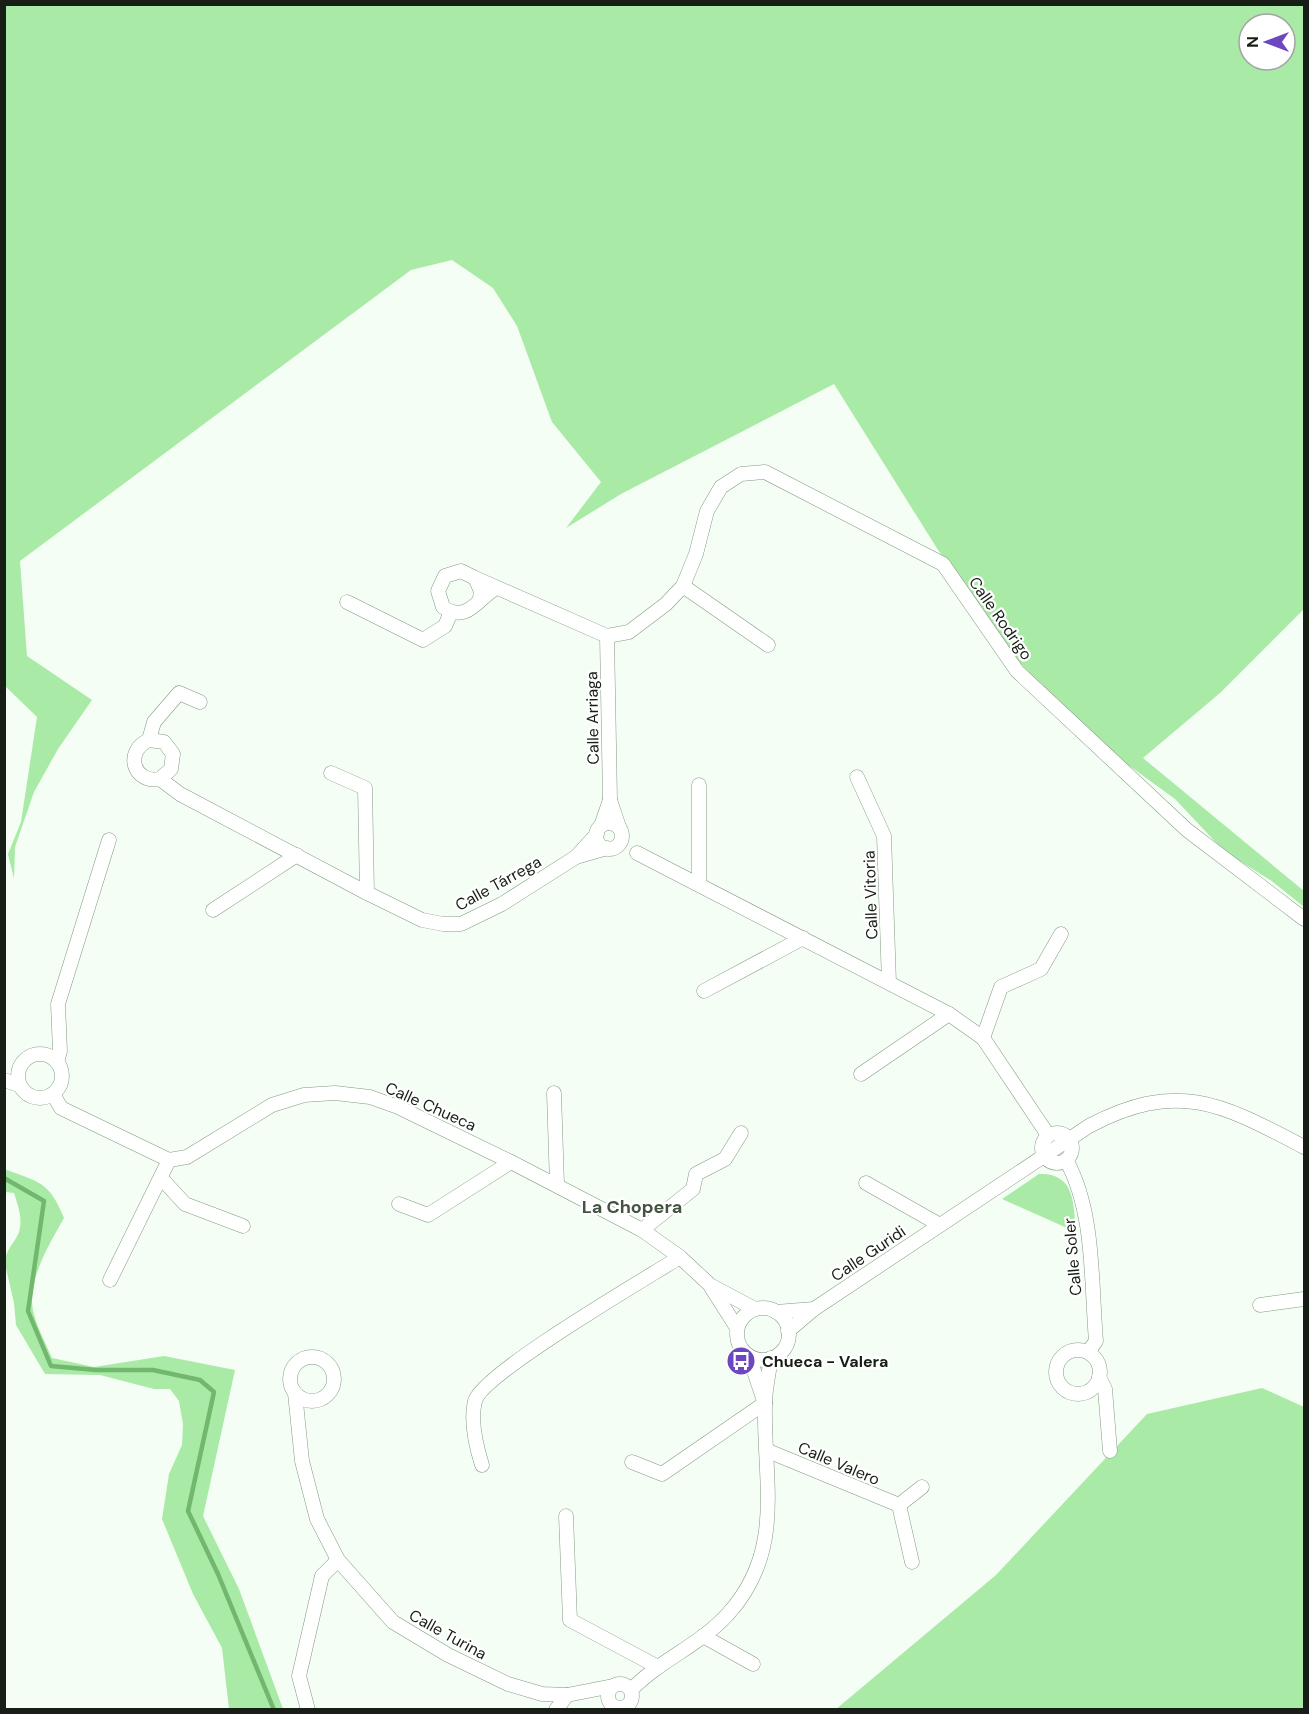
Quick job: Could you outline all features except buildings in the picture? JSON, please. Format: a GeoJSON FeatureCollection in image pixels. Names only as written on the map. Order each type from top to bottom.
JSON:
{"type":"FeatureCollection","features":[{"type":"Feature","properties":{"kind":"street","name":"Calle Rodrigo"},"geometry":{"type":"LineString","coordinates":[[607,636],[629,632],[666,604],[683,586],[696,554],[706,511],[721,487],[741,474],[765,472],[943,564],[1017,671],[1187,830],[1305,919]]}},
{"type":"Feature","properties":{"kind":"street"},"geometry":{"type":"LineString","coordinates":[[496,588],[480,598],[469,612],[451,612],[438,599],[440,582],[452,572],[469,573],[496,588],[607,636]]}},
{"type":"Feature","properties":{"kind":"street"},"geometry":{"type":"LineString","coordinates":[[476,578],[481,591],[480,598]]}},
{"type":"Feature","properties":{"kind":"street"},"geometry":{"type":"LineString","coordinates":[[683,586],[768,645]]}},
{"type":"Feature","properties":{"kind":"street"},"geometry":{"type":"LineString","coordinates":[[347,602],[423,640],[445,626],[451,612]]}},
{"type":"Feature","properties":{"kind":"street","name":"Calle Arriaga"},"geometry":{"type":"LineString","coordinates":[[607,636],[610,800],[620,829]]}},
{"type":"Feature","properties":{"kind":"street","name":"Calle Tárrega"},"geometry":{"type":"LineString","coordinates":[[200,702],[179,693],[154,722],[149,740],[136,748],[133,763],[141,776],[147,779],[160,779],[180,794],[422,920],[443,924],[461,924],[502,904],[576,857],[599,830]]}},
{"type":"Feature","properties":{"kind":"street"},"geometry":{"type":"LineString","coordinates":[[149,740],[164,742],[173,754],[171,769],[160,779]]}},
{"type":"Feature","properties":{"kind":"street"},"geometry":{"type":"LineString","coordinates":[[331,773],[365,788],[367,893]]}},
{"type":"Feature","properties":{"kind":"street","name":"Calle Vitoria"},"geometry":{"type":"LineString","coordinates":[[857,777],[884,836],[889,983]]}},
{"type":"Feature","properties":{"kind":"street"},"geometry":{"type":"LineString","coordinates":[[699,785],[699,883]]}},
{"type":"Feature","properties":{"kind":"street","name":"Calle Arriaga"},"geometry":{"type":"LineString","coordinates":[[599,830],[610,800]]}},
{"type":"Feature","properties":{"kind":"street"},"geometry":{"type":"LineString","coordinates":[[637,853],[620,829],[610,823],[599,830],[598,843],[610,848],[637,853],[699,883],[949,1014],[983,1038],[1048,1136]]}},
{"type":"Feature","properties":{"kind":"street"},"geometry":{"type":"LineString","coordinates":[[610,848],[621,842],[620,829]]}},
{"type":"Feature","properties":{"kind":"street"},"geometry":{"type":"LineString","coordinates":[[4,1080],[19,1085],[30,1096],[38,1098],[53,1094],[62,1079],[57,1062],[60,1051],[58,1004],[109,840]]}},
{"type":"Feature","properties":{"kind":"street","name":"Calle Tárrega"},"geometry":{"type":"LineString","coordinates":[[576,857],[610,848]]}},
{"type":"Feature","properties":{"kind":"street"},"geometry":{"type":"LineString","coordinates":[[213,910],[297,855]]}},
{"type":"Feature","properties":{"kind":"street"},"geometry":{"type":"LineString","coordinates":[[983,1038],[1001,987],[1041,969],[1061,934]]}},
{"type":"Feature","properties":{"kind":"street"},"geometry":{"type":"LineString","coordinates":[[704,991],[803,938]]}},
{"type":"Feature","properties":{"kind":"street"},"geometry":{"type":"LineString","coordinates":[[861,1074],[949,1014]]}},
{"type":"Feature","properties":{"kind":"street"},"geometry":{"type":"LineString","coordinates":[[19,1085],[18,1070],[28,1057],[44,1054],[57,1062]]}},
{"type":"Feature","properties":{"kind":"street","name":"Calle Chueca"},"geometry":{"type":"LineString","coordinates":[[169,1160],[187,1156],[272,1105],[304,1095],[335,1093],[370,1097],[398,1107],[511,1162],[642,1230],[680,1257],[710,1285],[737,1328]]}},
{"type":"Feature","properties":{"kind":"street"},"geometry":{"type":"LineString","coordinates":[[53,1094],[61,1108],[169,1160],[110,1280]]}},
{"type":"Feature","properties":{"kind":"street"},"geometry":{"type":"LineString","coordinates":[[554,1094],[557,1185]]}},
{"type":"Feature","properties":{"kind":"street","name":"Calle Guridi"},"geometry":{"type":"LineString","coordinates":[[788,1331],[814,1309],[1112,1114],[1141,1104],[1184,1100],[1210,1104],[1239,1113],[1305,1147]]}},
{"type":"Feature","properties":{"kind":"street"},"geometry":{"type":"LineString","coordinates":[[642,1230],[693,1189],[696,1174],[725,1160],[741,1133]]}},
{"type":"Feature","properties":{"kind":"street"},"geometry":{"type":"LineString","coordinates":[[1058,1133],[1070,1140],[1072,1147],[1066,1160],[1055,1163],[1044,1157],[1042,1146],[1048,1136],[1058,1133]]}},
{"type":"Feature","properties":{"kind":"street","name":"Calle Soler"},"geometry":{"type":"LineString","coordinates":[[1066,1160],[1075,1176],[1084,1206],[1096,1341],[1088,1352]]}},
{"type":"Feature","properties":{"kind":"street"},"geometry":{"type":"LineString","coordinates":[[399,1204],[428,1215],[511,1162]]}},
{"type":"Feature","properties":{"kind":"street"},"geometry":{"type":"LineString","coordinates":[[161,1178],[185,1204],[243,1226]]}},
{"type":"Feature","properties":{"kind":"street","name":"Calle Guridi"},"geometry":{"type":"LineString","coordinates":[[866,1183],[940,1225]]}},
{"type":"Feature","properties":{"kind":"street"},"geometry":{"type":"LineString","coordinates":[[482,1464],[474,1442],[475,1400],[489,1380],[680,1257]]}},
{"type":"Feature","properties":{"kind":"street","name":"Calle Chueca"},"geometry":{"type":"LineString","coordinates":[[710,1285],[755,1309]]}},
{"type":"Feature","properties":{"kind":"street"},"geometry":{"type":"LineString","coordinates":[[1260,1305],[1305,1299]]}},
{"type":"Feature","properties":{"kind":"street"},"geometry":{"type":"LineString","coordinates":[[749,1356],[764,1360],[782,1350],[788,1331],[782,1317],[776,1312],[755,1309],[747,1313],[737,1328],[739,1344],[749,1356],[765,1403]]}},
{"type":"Feature","properties":{"kind":"street","name":"Calle Guridi"},"geometry":{"type":"LineString","coordinates":[[776,1312],[814,1309]]}},
{"type":"Feature","properties":{"kind":"street"},"geometry":{"type":"LineString","coordinates":[[1099,1377],[1089,1390],[1081,1393],[1065,1390],[1060,1384],[1056,1368],[1065,1354],[1080,1350],[1088,1352],[1098,1365],[1099,1377],[1105,1389],[1110,1450]]}},
{"type":"Feature","properties":{"kind":"street"},"geometry":{"type":"LineString","coordinates":[[625,1695],[608,1694],[611,1705],[622,1708],[625,1695],[644,1677],[703,1636],[728,1614],[747,1587],[763,1554],[768,1524],[768,1450],[765,1403],[771,1358]]}},
{"type":"Feature","properties":{"kind":"street","name":"Calle Turina"},"geometry":{"type":"LineString","coordinates":[[295,1393],[302,1461],[317,1519],[338,1560],[393,1622],[448,1655],[508,1684],[542,1694],[625,1695]]}},
{"type":"Feature","properties":{"kind":"street"},"geometry":{"type":"LineString","coordinates":[[632,1462],[662,1474],[765,1403]]}},
{"type":"Feature","properties":{"kind":"street","name":"Calle Valero"},"geometry":{"type":"LineString","coordinates":[[768,1450],[898,1505]]}},
{"type":"Feature","properties":{"kind":"street"},"geometry":{"type":"LineString","coordinates":[[912,1562],[898,1505],[922,1487]]}},
{"type":"Feature","properties":{"kind":"street"},"geometry":{"type":"LineString","coordinates":[[566,1515],[570,1620],[658,1667]]}},
{"type":"Feature","properties":{"kind":"street"},"geometry":{"type":"LineString","coordinates":[[308,1710],[299,1676],[322,1576],[338,1560]]}},
{"type":"Feature","properties":{"kind":"street"},"geometry":{"type":"LineString","coordinates":[[703,1636],[753,1664]]}},
{"type":"Feature","properties":{"kind":"street"},"geometry":{"type":"LineString","coordinates":[[556,1710],[574,1694]]}},
{"type":"Feature","properties":{"kind":"street","name":"Calle Turina"},"geometry":{"type":"LineString","coordinates":[[574,1694],[611,1705]]}},
{"type":"Feature","properties":{"kind":"green space"},"geometry":{"type":"Polygon","coordinates":[[[4,5],[1304,5],[1304,609],[1220,693],[1143,758],[1304,891],[1304,907],[1273,882],[1224,851],[1175,799],[1120,759],[1021,664],[938,550],[834,384],[621,494],[566,528],[601,482],[552,422],[517,326],[493,288],[452,260],[411,270],[20,561],[27,656],[92,700],[58,749],[34,792],[15,847],[14,879],[8,854],[21,822],[37,717],[4,685],[4,5]]]}},
{"type":"Feature","properties":{"kind":"green space"},"geometry":{"type":"Polygon","coordinates":[[[4,1169],[42,1184],[59,1206],[64,1218],[39,1267],[32,1300],[36,1322],[52,1358],[94,1367],[164,1356],[235,1370],[203,1516],[239,1589],[283,1709],[229,1709],[222,1648],[193,1594],[162,1519],[169,1474],[182,1445],[183,1424],[179,1401],[170,1389],[154,1389],[100,1375],[45,1374],[16,1325],[5,1259],[19,1232],[20,1217],[14,1193],[5,1192],[4,1169]]]}},
{"type":"Feature","properties":{"kind":"green space"},"geometry":{"type":"Polygon","coordinates":[[[1039,1174],[1051,1175],[1066,1185],[1073,1201],[1076,1232],[1002,1199],[1039,1174]]]}},
{"type":"Feature","properties":{"kind":"green space"},"geometry":{"type":"Polygon","coordinates":[[[1262,1388],[1304,1407],[1304,1709],[835,1710],[996,1575],[1147,1414],[1262,1388]]]}},
{"type":"Feature","properties":{"kind":"waterway"},"geometry":{"type":"LineString","coordinates":[[4,1178],[44,1201],[28,1311],[51,1366],[96,1370],[153,1370],[200,1380],[214,1392],[188,1511],[218,1574],[274,1710]]}},
{"type":"Feature","properties":{"kind":"place","name":"Chueca - Valera"},"geometry":{"type":"Point","coordinates":[741,1361]}},
{"type":"Feature","properties":{"kind":"district","name":"La Chopera"},"geometry":{"type":"Point","coordinates":[632,1207]}}]}
